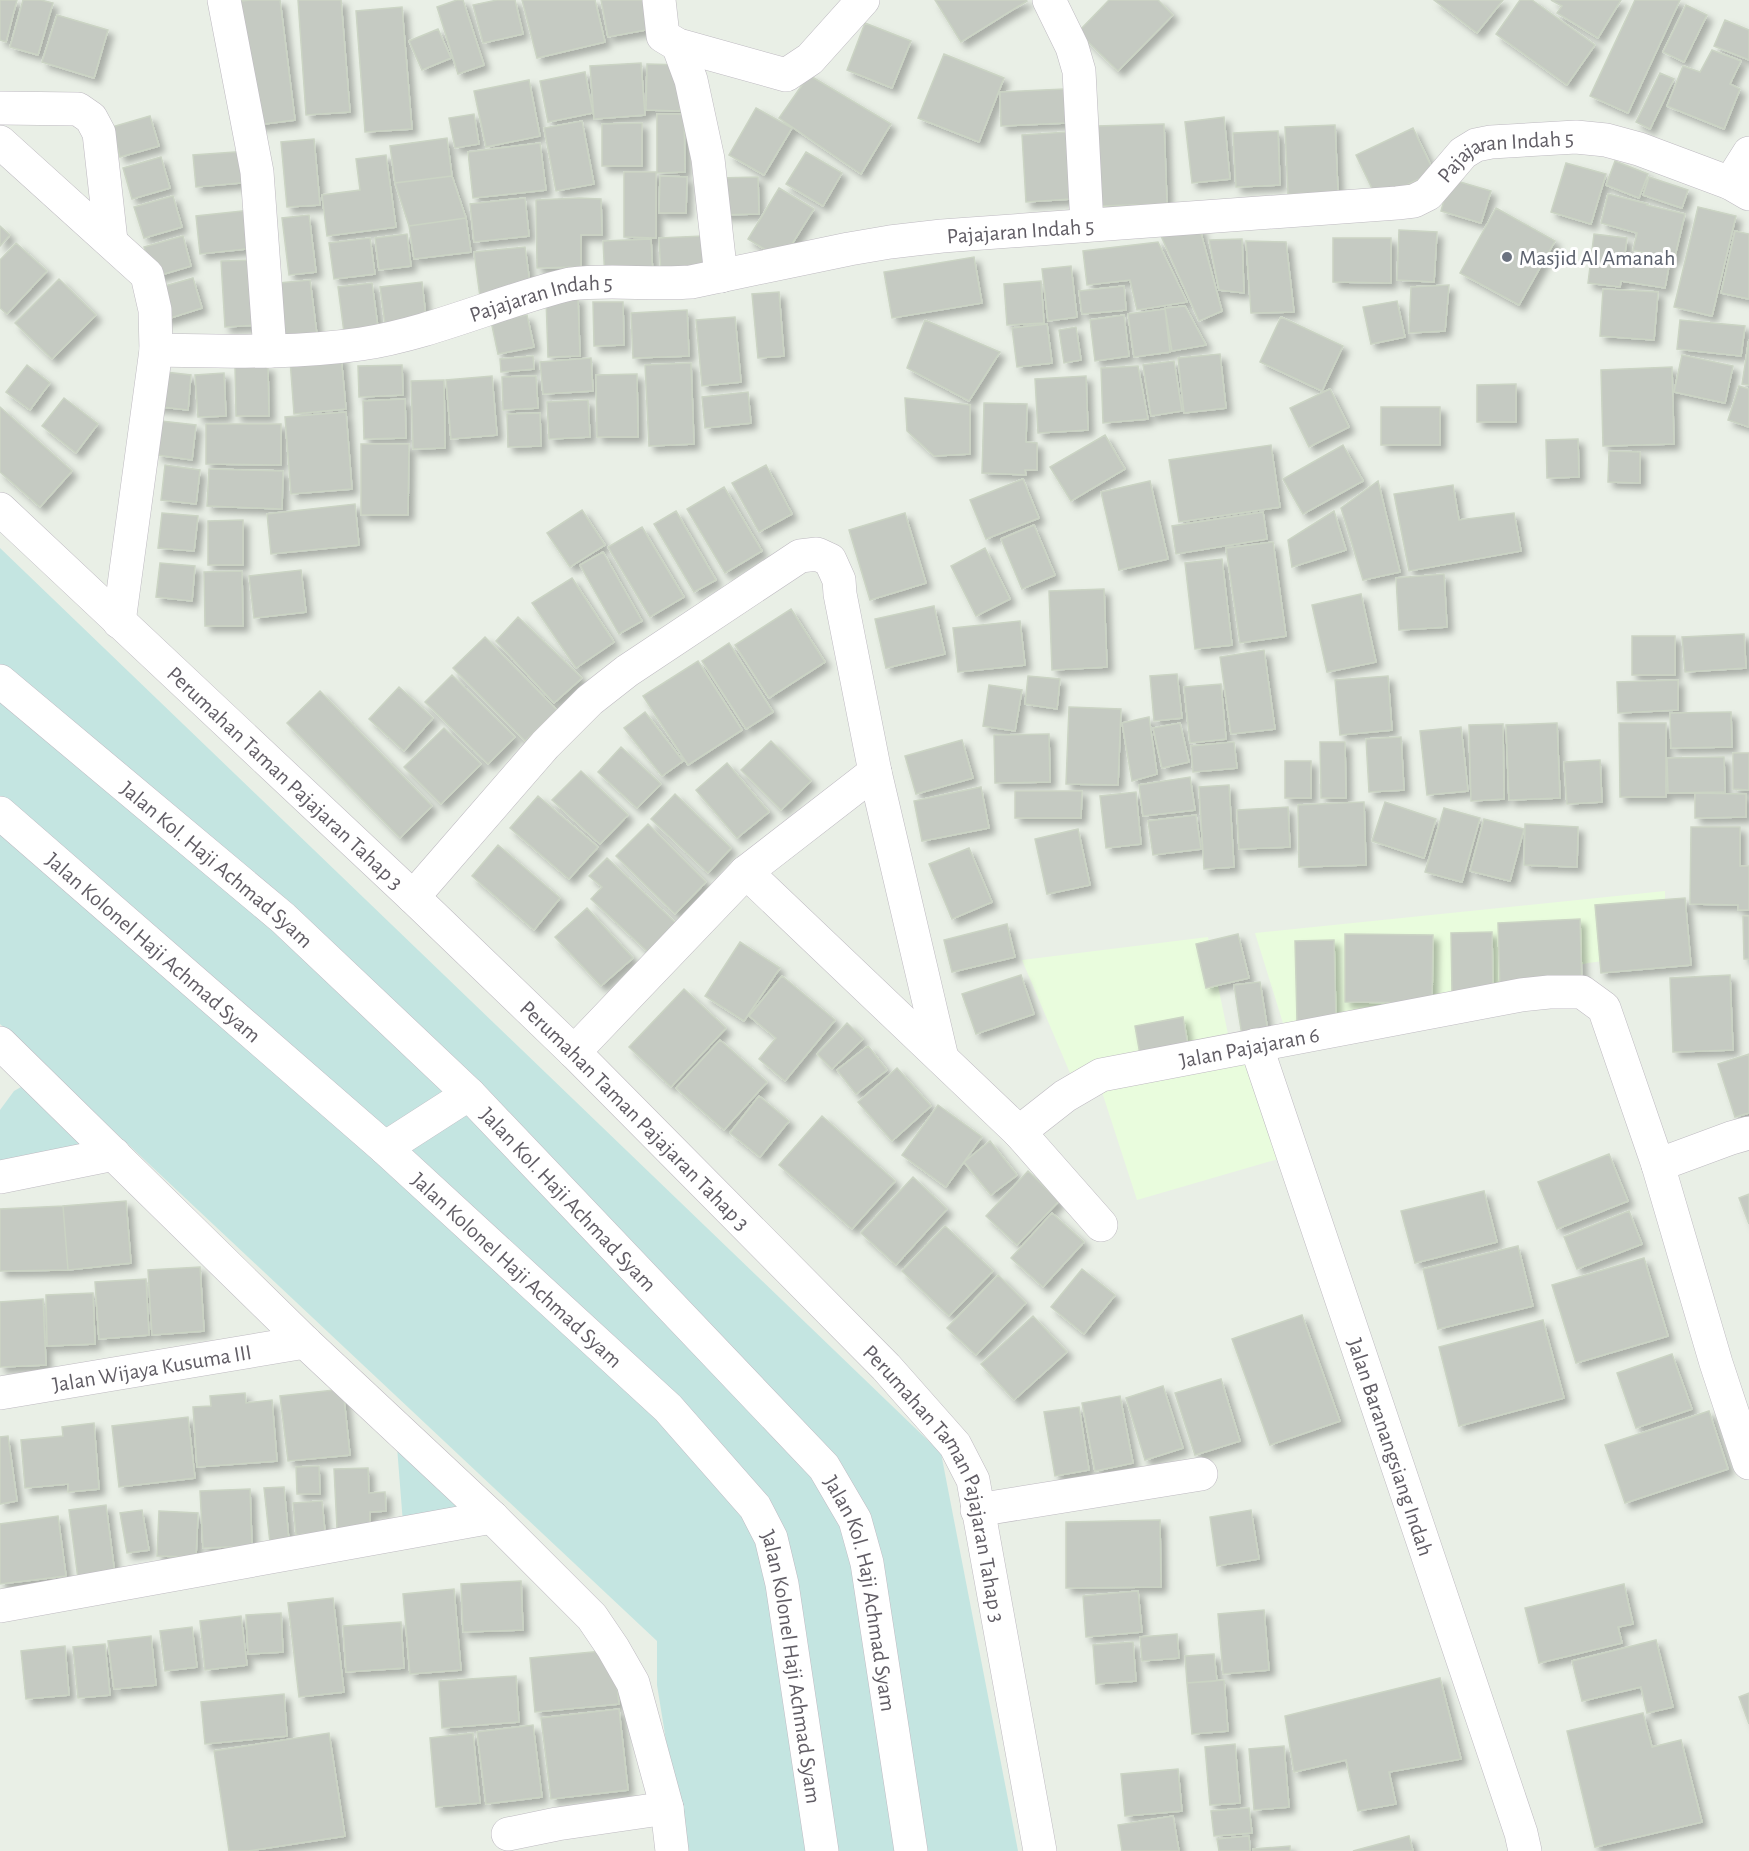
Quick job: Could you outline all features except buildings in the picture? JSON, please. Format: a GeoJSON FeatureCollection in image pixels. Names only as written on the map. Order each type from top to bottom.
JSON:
{"type":"FeatureCollection","features":[{"type":"Feature","properties":{"kind":"street"},"geometry":{"type":"LineString","coordinates":[[224,0],[257,172],[270,351]]}},
{"type":"Feature","properties":{"kind":"street"},"geometry":{"type":"LineString","coordinates":[[659,0],[663,36],[678,45],[786,75],[810,59],[863,0]]}},
{"type":"Feature","properties":{"kind":"street"},"geometry":{"type":"LineString","coordinates":[[1049,0],[1072,47],[1079,71],[1087,225]]}},
{"type":"Feature","properties":{"kind":"street"},"geometry":{"type":"LineString","coordinates":[[678,45],[691,80],[708,159],[721,276]]}},
{"type":"Feature","properties":{"kind":"street"},"geometry":{"type":"LineString","coordinates":[[0,108],[78,110],[91,118],[99,133],[111,241]]}},
{"type":"Feature","properties":{"kind":"street","name":"Pajajaran Indah 5"},"geometry":{"type":"LineString","coordinates":[[156,350],[270,351],[361,344],[400,336],[570,284],[691,282],[890,242],[942,236],[1414,201],[1428,194],[1463,153],[1491,142],[1576,137],[1606,140],[1639,149],[1740,188]]}},
{"type":"Feature","properties":{"kind":"street"},"geometry":{"type":"LineString","coordinates":[[0,142],[147,275],[155,310],[156,350],[118,622]]}},
{"type":"Feature","properties":{"kind":"street"},"geometry":{"type":"LineString","coordinates":[[1740,188],[1749,153]]}},
{"type":"Feature","properties":{"kind":"street","name":"Perumahan Taman Pajajaran Tahap 3"},"geometry":{"type":"LineString","coordinates":[[0,509],[414,897],[574,1052],[886,1367],[955,1445],[973,1480],[1040,1851]]}},
{"type":"Feature","properties":{"kind":"street"},"geometry":{"type":"LineString","coordinates":[[414,897],[545,745],[590,700],[627,671],[800,556],[817,554],[830,560],[837,574],[875,772],[942,1058]]}},
{"type":"Feature","properties":{"kind":"street","name":"Jalan Kol. Haji Achmad Syam"},"geometry":{"type":"LineString","coordinates":[[0,681],[283,918],[469,1094],[824,1467],[855,1520],[867,1563],[911,1851]]}},
{"type":"Feature","properties":{"kind":"street"},"geometry":{"type":"LineString","coordinates":[[574,1052],[746,872],[875,772]]}},
{"type":"Feature","properties":{"kind":"street","name":"Jalan Kolonel Haji Achmad Syam"},"geometry":{"type":"LineString","coordinates":[[0,813],[386,1148],[668,1408],[755,1507],[771,1538],[782,1584],[822,1851]]}},
{"type":"Feature","properties":{"kind":"street"},"geometry":{"type":"LineString","coordinates":[[746,872],[1019,1132],[1101,1225]]}},
{"type":"Feature","properties":{"kind":"street","name":"Jalan Pajajaran 6"},"geometry":{"type":"LineString","coordinates":[[1019,1132],[1065,1096],[1101,1075],[1521,994],[1582,992],[1604,1008],[1658,1165],[1716,1363],[1749,1463]]}},
{"type":"Feature","properties":{"kind":"street","name":"Jalan Baranangsiang Indah"},"geometry":{"type":"LineString","coordinates":[[1256,1045],[1525,1851]]}},
{"type":"Feature","properties":{"kind":"street"},"geometry":{"type":"LineString","coordinates":[[6,1061],[114,1154],[305,1342],[492,1517],[592,1617],[633,1683],[667,1808],[672,1851]]}},
{"type":"Feature","properties":{"kind":"street"},"geometry":{"type":"LineString","coordinates":[[386,1148],[469,1094]]}},
{"type":"Feature","properties":{"kind":"street"},"geometry":{"type":"LineString","coordinates":[[1658,1165],[1749,1133]]}},
{"type":"Feature","properties":{"kind":"street"},"geometry":{"type":"LineString","coordinates":[[0,1178],[114,1154]]}},
{"type":"Feature","properties":{"kind":"street","name":"Jalan Wijaya Kusuma III"},"geometry":{"type":"LineString","coordinates":[[0,1393],[305,1342]]}},
{"type":"Feature","properties":{"kind":"street"},"geometry":{"type":"LineString","coordinates":[[977,1510],[1201,1474]]}},
{"type":"Feature","properties":{"kind":"street"},"geometry":{"type":"LineString","coordinates":[[0,1606],[492,1517]]}},
{"type":"Feature","properties":{"kind":"street"},"geometry":{"type":"LineString","coordinates":[[508,1834],[557,1824],[667,1808]]}},
{"type":"Feature","properties":{"kind":"shaded area"},"geometry":{"type":"Polygon","coordinates":[[[0,548],[941,1453],[1018,1851],[684,1851],[657,1685],[657,1641],[0,1024],[0,548]]]}},
{"type":"Feature","properties":{"kind":"shaded area"},"geometry":{"type":"Polygon","coordinates":[[[1665,891],[1666,953],[1588,963],[1287,1036],[1255,933],[1665,891]]]}},
{"type":"Feature","properties":{"kind":"shaded area"},"geometry":{"type":"Polygon","coordinates":[[[1208,937],[1229,1039],[1070,1073],[1022,960],[1208,937]]]}},
{"type":"Feature","properties":{"kind":"shaded area"},"geometry":{"type":"Polygon","coordinates":[[[1277,1057],[1306,1151],[1137,1200],[1102,1092],[1277,1057]]]}},
{"type":"Feature","properties":{"kind":"shaded area"},"geometry":{"type":"Polygon","coordinates":[[[21,1087],[30,1090],[81,1134],[80,1147],[0,1162],[0,1110],[14,1091],[21,1087]]]}},
{"type":"Feature","properties":{"kind":"shaded area"},"geometry":{"type":"Polygon","coordinates":[[[396,1434],[465,1512],[404,1536],[396,1434]]]}},
{"type":"Feature","properties":{"kind":"place","name":"Masjid Al Amanah"},"geometry":{"type":"Point","coordinates":[1507,257]}}]}
